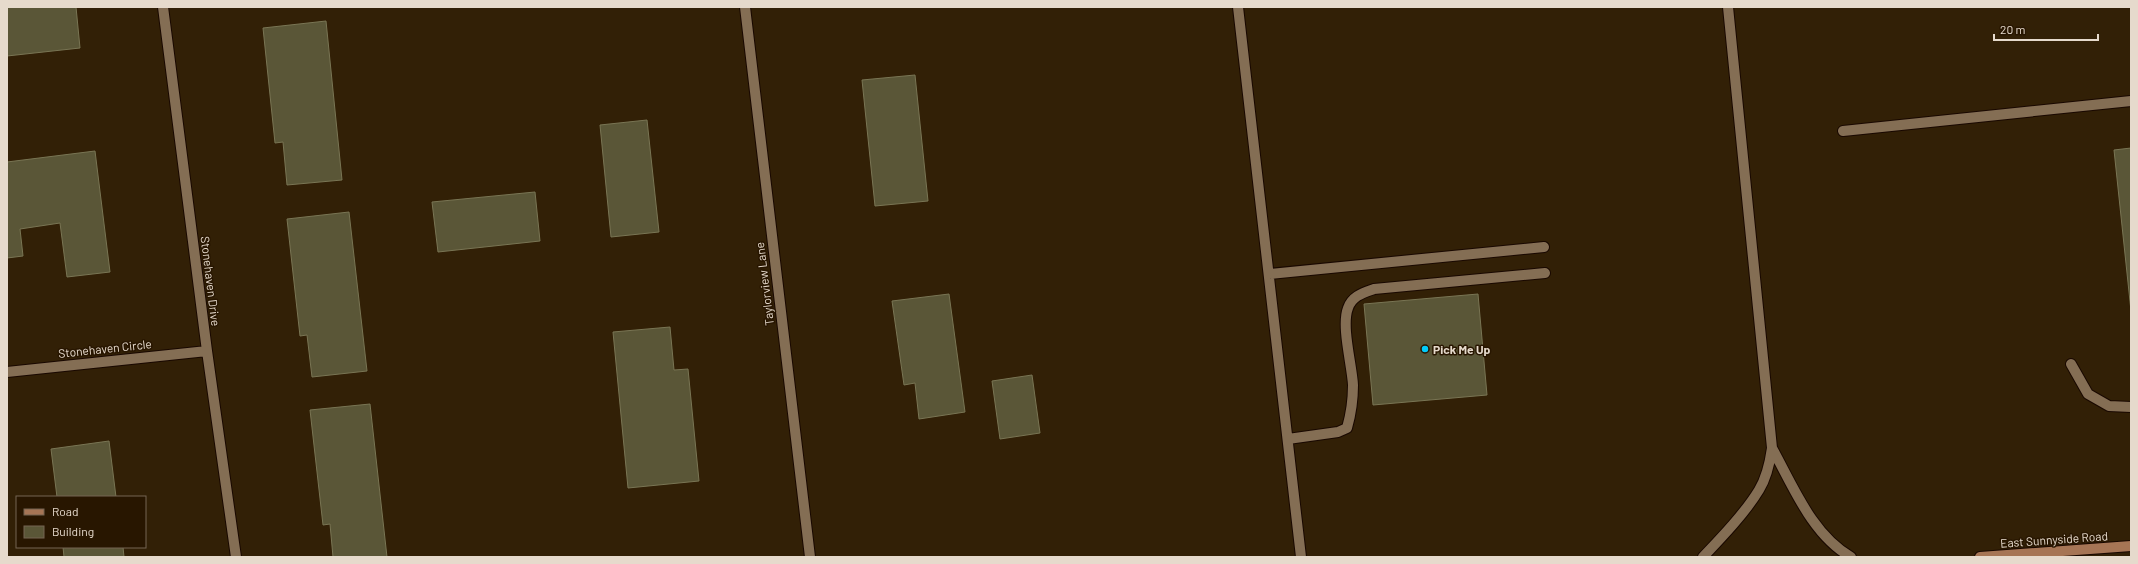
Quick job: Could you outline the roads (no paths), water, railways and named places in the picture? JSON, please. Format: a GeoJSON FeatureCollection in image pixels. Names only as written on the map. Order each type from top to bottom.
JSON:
{"type":"FeatureCollection","features":[{"type":"Feature","properties":{"kind":"main road","name":"East Sunnyside Road"},"geometry":{"type":"LineString","coordinates":[[1980,557],[2131,546]]}},
{"type":"Feature","properties":{"kind":"street","name":"Stonehaven Drive"},"geometry":{"type":"LineString","coordinates":[[163,7],[207,351],[236,557]]}},
{"type":"Feature","properties":{"kind":"street","name":"Taylorview Lane"},"geometry":{"type":"LineString","coordinates":[[745,7],[810,557]]}},
{"type":"Feature","properties":{"kind":"street"},"geometry":{"type":"LineString","coordinates":[[1238,7],[1301,557]]}},
{"type":"Feature","properties":{"kind":"street"},"geometry":{"type":"LineString","coordinates":[[1703,557],[1721,539],[1759,489],[1769,467],[1772,448],[1728,7]]}},
{"type":"Feature","properties":{"kind":"street"},"geometry":{"type":"LineString","coordinates":[[1843,131],[2131,101]]}},
{"type":"Feature","properties":{"kind":"street"},"geometry":{"type":"LineString","coordinates":[[1269,274],[1544,247]]}},
{"type":"Feature","properties":{"kind":"street"},"geometry":{"type":"LineString","coordinates":[[1288,439],[1338,432],[1347,428],[1352,410],[1353,385],[1346,330],[1347,308],[1356,296],[1374,289],[1545,273]]}},
{"type":"Feature","properties":{"kind":"street","name":"Stonehaven Circle"},"geometry":{"type":"LineString","coordinates":[[7,372],[207,351]]}},
{"type":"Feature","properties":{"kind":"street"},"geometry":{"type":"LineString","coordinates":[[2071,364],[2088,394],[2109,406],[2131,407]]}},
{"type":"Feature","properties":{"kind":"street"},"geometry":{"type":"LineString","coordinates":[[1772,448],[1819,531],[1840,550],[1851,557]]}},
{"type":"Feature","properties":{"kind":"place","name":"Pick Me Up"},"geometry":{"type":"Point","coordinates":[1425,349]}}]}
